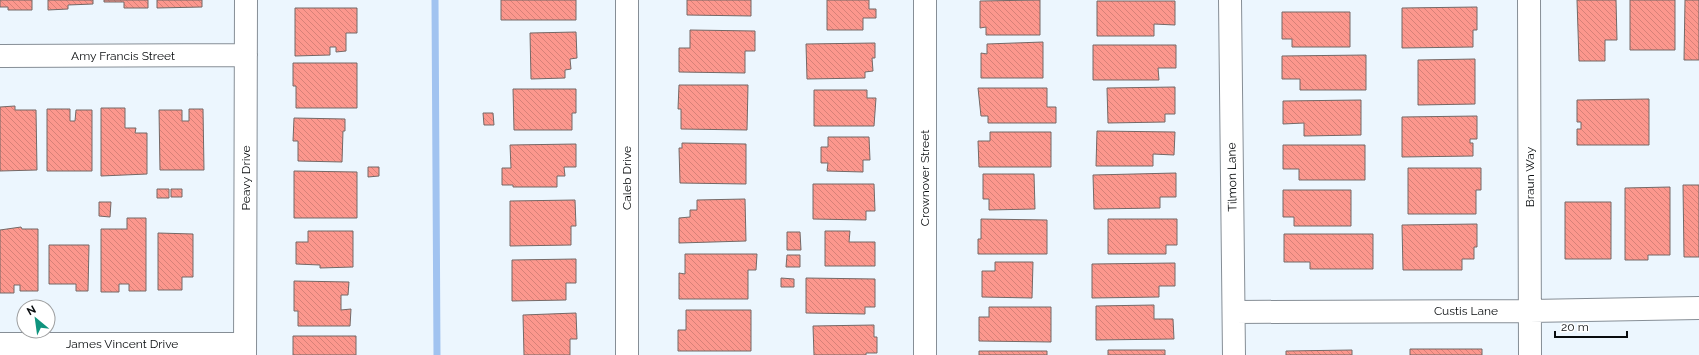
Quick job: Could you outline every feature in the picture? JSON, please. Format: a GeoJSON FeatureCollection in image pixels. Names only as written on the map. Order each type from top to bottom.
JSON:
{"type":"FeatureCollection","features":[{"type":"Feature","properties":{"kind":"street","name":"Peavy Drive"},"geometry":{"type":"LineString","coordinates":[[245,350],[246,0]]}},
{"type":"Feature","properties":{"kind":"street","name":"Caleb Drive"},"geometry":{"type":"LineString","coordinates":[[627,0],[627,355]]}},
{"type":"Feature","properties":{"kind":"street","name":"Crownover Street"},"geometry":{"type":"LineString","coordinates":[[925,0],[925,355]]}},
{"type":"Feature","properties":{"kind":"street","name":"Tilmon Lane"},"geometry":{"type":"LineString","coordinates":[[1230,0],[1234,355]]}},
{"type":"Feature","properties":{"kind":"street","name":"Braun Way"},"geometry":{"type":"LineString","coordinates":[[1529,0],[1530,355]]}},
{"type":"Feature","properties":{"kind":"street","name":"Amy Francis Street"},"geometry":{"type":"LineString","coordinates":[[0,56],[246,55]]}},
{"type":"Feature","properties":{"kind":"street","name":"Custis Lane"},"geometry":{"type":"LineString","coordinates":[[1234,312],[1530,311],[1699,308]]}},
{"type":"Feature","properties":{"kind":"street","name":"James Vincent Drive"},"geometry":{"type":"LineString","coordinates":[[0,344],[245,350]]}},
{"type":"Feature","properties":{"kind":"building"},"geometry":{"type":"Polygon","coordinates":[[[0,0],[32,0],[32,10],[8,10],[8,7],[0,7],[0,0]]]}},
{"type":"Feature","properties":{"kind":"building"},"geometry":{"type":"Polygon","coordinates":[[[48,0],[93,0],[93,4],[68,5],[68,9],[48,10],[48,0]]]}},
{"type":"Feature","properties":{"kind":"building"},"geometry":{"type":"Polygon","coordinates":[[[104,0],[148,0],[148,8],[124,8],[124,2],[104,2],[104,0]]]}},
{"type":"Feature","properties":{"kind":"building"},"geometry":{"type":"Polygon","coordinates":[[[157,0],[202,0],[202,7],[157,8],[157,0]]]}},
{"type":"Feature","properties":{"kind":"building"},"geometry":{"type":"Polygon","coordinates":[[[501,0],[576,0],[576,20],[501,20],[501,0]]]}},
{"type":"Feature","properties":{"kind":"building"},"geometry":{"type":"Polygon","coordinates":[[[687,0],[751,0],[751,16],[687,15],[687,0]]]}},
{"type":"Feature","properties":{"kind":"building"},"geometry":{"type":"Polygon","coordinates":[[[827,0],[869,0],[869,9],[876,9],[876,18],[863,18],[863,30],[827,30],[827,0]]]}},
{"type":"Feature","properties":{"kind":"building"},"geometry":{"type":"Polygon","coordinates":[[[1040,0],[1040,35],[986,35],[986,27],[980,28],[980,1],[1040,0]]]}},
{"type":"Feature","properties":{"kind":"building"},"geometry":{"type":"Polygon","coordinates":[[[1577,0],[1616,0],[1617,40],[1605,40],[1605,61],[1579,61],[1577,0]]]}},
{"type":"Feature","properties":{"kind":"building"},"geometry":{"type":"Polygon","coordinates":[[[1630,0],[1675,0],[1675,50],[1630,50],[1630,0]]]}},
{"type":"Feature","properties":{"kind":"building"},"geometry":{"type":"Polygon","coordinates":[[[1685,0],[1699,0],[1699,60],[1684,60],[1685,0]]]}},
{"type":"Feature","properties":{"kind":"building"},"geometry":{"type":"Polygon","coordinates":[[[1097,1],[1175,1],[1175,25],[1154,24],[1154,36],[1097,36],[1097,1]]]}},
{"type":"Feature","properties":{"kind":"building"},"geometry":{"type":"Polygon","coordinates":[[[1477,7],[1477,30],[1473,30],[1473,47],[1402,48],[1402,8],[1477,7]]]}},
{"type":"Feature","properties":{"kind":"building"},"geometry":{"type":"Polygon","coordinates":[[[295,8],[357,8],[357,33],[346,33],[346,51],[336,52],[336,47],[330,47],[330,55],[295,56],[295,8]]]}},
{"type":"Feature","properties":{"kind":"building"},"geometry":{"type":"Polygon","coordinates":[[[1282,12],[1350,12],[1350,47],[1292,47],[1292,39],[1282,39],[1282,12]]]}},
{"type":"Feature","properties":{"kind":"building"},"geometry":{"type":"Polygon","coordinates":[[[690,30],[755,31],[755,51],[745,51],[745,73],[679,72],[679,48],[690,48],[690,30]]]}},
{"type":"Feature","properties":{"kind":"building"},"geometry":{"type":"Polygon","coordinates":[[[576,32],[577,58],[570,59],[571,69],[565,70],[565,78],[531,79],[530,33],[576,32]]]}},
{"type":"Feature","properties":{"kind":"building"},"geometry":{"type":"Polygon","coordinates":[[[1043,42],[1043,78],[981,78],[981,53],[987,54],[987,44],[1043,42]]]}},
{"type":"Feature","properties":{"kind":"building"},"geometry":{"type":"Polygon","coordinates":[[[875,43],[875,58],[872,58],[873,71],[865,72],[865,78],[807,79],[806,44],[875,43]]]}},
{"type":"Feature","properties":{"kind":"building"},"geometry":{"type":"Polygon","coordinates":[[[1093,45],[1176,45],[1176,68],[1158,68],[1159,80],[1093,80],[1093,45]]]}},
{"type":"Feature","properties":{"kind":"building"},"geometry":{"type":"Polygon","coordinates":[[[1366,55],[1366,90],[1300,90],[1300,79],[1282,79],[1282,56],[1366,55]]]}},
{"type":"Feature","properties":{"kind":"building"},"geometry":{"type":"Polygon","coordinates":[[[1475,59],[1475,104],[1418,105],[1418,60],[1475,59]]]}},
{"type":"Feature","properties":{"kind":"building"},"geometry":{"type":"Polygon","coordinates":[[[293,63],[357,63],[357,108],[296,108],[296,86],[293,86],[293,63]]]}},
{"type":"Feature","properties":{"kind":"building"},"geometry":{"type":"Polygon","coordinates":[[[679,85],[748,85],[747,130],[681,129],[681,109],[678,109],[679,85]]]}},
{"type":"Feature","properties":{"kind":"building"},"geometry":{"type":"Polygon","coordinates":[[[1175,87],[1175,114],[1165,114],[1165,122],[1108,123],[1107,88],[1175,87]]]}},
{"type":"Feature","properties":{"kind":"building"},"geometry":{"type":"Polygon","coordinates":[[[978,88],[1047,88],[1047,107],[1056,107],[1056,123],[988,123],[988,116],[981,116],[978,88]]]}},
{"type":"Feature","properties":{"kind":"building"},"geometry":{"type":"Polygon","coordinates":[[[513,89],[576,89],[576,113],[572,113],[572,130],[514,130],[513,89]]]}},
{"type":"Feature","properties":{"kind":"building"},"geometry":{"type":"Polygon","coordinates":[[[814,90],[867,90],[867,98],[876,98],[874,126],[814,126],[814,90]]]}},
{"type":"Feature","properties":{"kind":"building"},"geometry":{"type":"Polygon","coordinates":[[[1649,99],[1649,145],[1577,145],[1577,129],[1581,129],[1581,122],[1577,122],[1577,100],[1649,99]]]}},
{"type":"Feature","properties":{"kind":"building"},"geometry":{"type":"Polygon","coordinates":[[[1361,100],[1361,135],[1304,136],[1304,123],[1283,124],[1283,101],[1361,100]]]}},
{"type":"Feature","properties":{"kind":"building"},"geometry":{"type":"Polygon","coordinates":[[[15,106],[15,110],[36,110],[37,170],[0,171],[0,107],[15,106]]]}},
{"type":"Feature","properties":{"kind":"building"},"geometry":{"type":"Polygon","coordinates":[[[101,108],[125,108],[125,128],[136,128],[135,133],[147,133],[147,174],[101,176],[101,108]]]}},
{"type":"Feature","properties":{"kind":"building"},"geometry":{"type":"Polygon","coordinates":[[[47,109],[70,109],[70,121],[75,121],[76,110],[92,110],[92,171],[47,171],[47,109]]]}},
{"type":"Feature","properties":{"kind":"building"},"geometry":{"type":"Polygon","coordinates":[[[189,109],[203,109],[204,170],[160,170],[159,110],[182,110],[182,121],[189,121],[189,109]]]}},
{"type":"Feature","properties":{"kind":"building"},"geometry":{"type":"Polygon","coordinates":[[[483,113],[493,113],[494,125],[484,125],[483,113]]]}},
{"type":"Feature","properties":{"kind":"building"},"geometry":{"type":"Polygon","coordinates":[[[1477,116],[1477,139],[1470,139],[1470,143],[1473,143],[1473,156],[1402,157],[1402,117],[1477,116]]]}},
{"type":"Feature","properties":{"kind":"building"},"geometry":{"type":"Polygon","coordinates":[[[294,118],[345,119],[342,162],[298,161],[298,141],[293,141],[294,118]]]}},
{"type":"Feature","properties":{"kind":"building"},"geometry":{"type":"Polygon","coordinates":[[[1097,131],[1175,132],[1174,155],[1153,154],[1153,166],[1096,166],[1097,131]]]}},
{"type":"Feature","properties":{"kind":"building"},"geometry":{"type":"Polygon","coordinates":[[[990,132],[1051,132],[1051,167],[979,167],[978,141],[990,141],[990,132]]]}},
{"type":"Feature","properties":{"kind":"building"},"geometry":{"type":"Polygon","coordinates":[[[828,137],[869,137],[870,160],[863,160],[863,172],[827,171],[828,163],[821,163],[821,147],[828,147],[828,137]]]}},
{"type":"Feature","properties":{"kind":"building"},"geometry":{"type":"Polygon","coordinates":[[[682,143],[746,144],[746,184],[680,183],[679,148],[682,148],[682,143]]]}},
{"type":"Feature","properties":{"kind":"building"},"geometry":{"type":"Polygon","coordinates":[[[576,144],[576,167],[564,167],[565,176],[557,176],[557,187],[513,187],[513,185],[502,185],[502,168],[511,168],[510,145],[576,144]]]}},
{"type":"Feature","properties":{"kind":"building"},"geometry":{"type":"Polygon","coordinates":[[[1283,145],[1365,145],[1365,180],[1299,180],[1299,169],[1283,169],[1283,145]]]}},
{"type":"Feature","properties":{"kind":"building"},"geometry":{"type":"Polygon","coordinates":[[[368,167],[379,167],[379,176],[368,177],[368,167]]]}},
{"type":"Feature","properties":{"kind":"building"},"geometry":{"type":"Polygon","coordinates":[[[1408,168],[1481,168],[1481,190],[1476,190],[1476,214],[1408,214],[1408,168]]]}},
{"type":"Feature","properties":{"kind":"building"},"geometry":{"type":"Polygon","coordinates":[[[294,171],[357,172],[357,218],[294,218],[294,171]]]}},
{"type":"Feature","properties":{"kind":"building"},"geometry":{"type":"Polygon","coordinates":[[[1176,173],[1176,197],[1160,197],[1160,208],[1094,209],[1093,175],[1176,173]]]}},
{"type":"Feature","properties":{"kind":"building"},"geometry":{"type":"Polygon","coordinates":[[[983,174],[1034,174],[1035,209],[989,210],[989,199],[983,199],[983,174]]]}},
{"type":"Feature","properties":{"kind":"building"},"geometry":{"type":"Polygon","coordinates":[[[813,184],[874,184],[875,211],[866,211],[866,220],[813,219],[813,184]]]}},
{"type":"Feature","properties":{"kind":"building"},"geometry":{"type":"Polygon","coordinates":[[[1683,185],[1699,185],[1699,257],[1684,257],[1683,185]]]}},
{"type":"Feature","properties":{"kind":"building"},"geometry":{"type":"Polygon","coordinates":[[[1670,187],[1670,255],[1648,255],[1648,260],[1625,260],[1625,188],[1670,187]]]}},
{"type":"Feature","properties":{"kind":"building"},"geometry":{"type":"Polygon","coordinates":[[[157,189],[169,189],[169,198],[157,198],[157,189]]]}},
{"type":"Feature","properties":{"kind":"building"},"geometry":{"type":"Polygon","coordinates":[[[171,189],[182,189],[182,197],[171,197],[171,189]]]}},
{"type":"Feature","properties":{"kind":"building"},"geometry":{"type":"Polygon","coordinates":[[[1283,190],[1351,190],[1351,226],[1294,226],[1294,217],[1283,217],[1283,190]]]}},
{"type":"Feature","properties":{"kind":"building"},"geometry":{"type":"Polygon","coordinates":[[[745,199],[746,241],[679,243],[679,218],[690,217],[690,210],[697,210],[697,200],[745,199]]]}},
{"type":"Feature","properties":{"kind":"building"},"geometry":{"type":"Polygon","coordinates":[[[575,200],[576,226],[571,226],[571,245],[510,246],[510,201],[575,200]]]}},
{"type":"Feature","properties":{"kind":"building"},"geometry":{"type":"Polygon","coordinates":[[[99,202],[111,202],[110,217],[99,216],[99,202]]]}},
{"type":"Feature","properties":{"kind":"building"},"geometry":{"type":"Polygon","coordinates":[[[1565,202],[1611,202],[1611,259],[1565,259],[1565,202]]]}},
{"type":"Feature","properties":{"kind":"building"},"geometry":{"type":"Polygon","coordinates":[[[127,218],[146,218],[146,291],[129,291],[129,284],[119,284],[119,292],[101,292],[101,229],[127,229],[127,218]]]}},
{"type":"Feature","properties":{"kind":"building"},"geometry":{"type":"Polygon","coordinates":[[[981,219],[1047,220],[1047,254],[978,254],[978,239],[981,239],[981,219]]]}},
{"type":"Feature","properties":{"kind":"building"},"geometry":{"type":"Polygon","coordinates":[[[1108,219],[1177,219],[1177,245],[1166,245],[1166,254],[1108,254],[1108,219]]]}},
{"type":"Feature","properties":{"kind":"building"},"geometry":{"type":"Polygon","coordinates":[[[1477,224],[1477,247],[1474,247],[1474,259],[1462,259],[1462,270],[1403,270],[1402,225],[1477,224]]]}},
{"type":"Feature","properties":{"kind":"building"},"geometry":{"type":"Polygon","coordinates":[[[21,227],[22,229],[38,229],[38,291],[20,291],[20,285],[14,285],[14,293],[0,293],[0,230],[21,227]]]}},
{"type":"Feature","properties":{"kind":"building"},"geometry":{"type":"Polygon","coordinates":[[[308,231],[353,231],[353,267],[320,268],[320,265],[296,264],[296,242],[308,242],[308,231]]]}},
{"type":"Feature","properties":{"kind":"building"},"geometry":{"type":"Polygon","coordinates":[[[825,231],[850,231],[849,242],[875,242],[875,266],[825,266],[825,231]]]}},
{"type":"Feature","properties":{"kind":"building"},"geometry":{"type":"Polygon","coordinates":[[[787,232],[800,232],[801,250],[787,250],[787,232]]]}},
{"type":"Feature","properties":{"kind":"building"},"geometry":{"type":"Polygon","coordinates":[[[158,233],[193,234],[193,277],[182,277],[182,290],[158,290],[158,233]]]}},
{"type":"Feature","properties":{"kind":"building"},"geometry":{"type":"Polygon","coordinates":[[[1284,234],[1373,234],[1373,269],[1310,269],[1310,262],[1284,262],[1284,234]]]}},
{"type":"Feature","properties":{"kind":"building"},"geometry":{"type":"Polygon","coordinates":[[[49,245],[89,245],[88,291],[76,291],[76,284],[49,284],[49,245]]]}},
{"type":"Feature","properties":{"kind":"building"},"geometry":{"type":"Polygon","coordinates":[[[685,254],[757,254],[756,270],[748,270],[748,299],[679,299],[679,273],[685,274],[685,254]]]}},
{"type":"Feature","properties":{"kind":"building"},"geometry":{"type":"Polygon","coordinates":[[[787,255],[800,255],[800,267],[786,267],[787,255]]]}},
{"type":"Feature","properties":{"kind":"building"},"geometry":{"type":"Polygon","coordinates":[[[576,259],[576,283],[566,283],[566,300],[512,301],[512,260],[576,259]]]}},
{"type":"Feature","properties":{"kind":"building"},"geometry":{"type":"Polygon","coordinates":[[[995,262],[1033,262],[1032,298],[982,297],[982,271],[995,271],[995,262]]]}},
{"type":"Feature","properties":{"kind":"building"},"geometry":{"type":"Polygon","coordinates":[[[1175,263],[1175,286],[1159,286],[1159,297],[1092,298],[1092,264],[1175,263]]]}},
{"type":"Feature","properties":{"kind":"building"},"geometry":{"type":"Polygon","coordinates":[[[781,278],[794,279],[794,287],[781,287],[781,278]]]}},
{"type":"Feature","properties":{"kind":"building"},"geometry":{"type":"Polygon","coordinates":[[[806,278],[875,279],[875,307],[865,307],[865,314],[806,313],[806,278]]]}},
{"type":"Feature","properties":{"kind":"building"},"geometry":{"type":"Polygon","coordinates":[[[294,281],[349,282],[348,295],[341,295],[341,310],[351,309],[350,326],[298,326],[298,311],[294,311],[294,281]]]}},
{"type":"Feature","properties":{"kind":"building"},"geometry":{"type":"Polygon","coordinates":[[[1154,305],[1154,319],[1173,319],[1174,339],[1096,340],[1096,306],[1154,305]]]}},
{"type":"Feature","properties":{"kind":"building"},"geometry":{"type":"Polygon","coordinates":[[[989,307],[1051,307],[1051,342],[979,341],[979,317],[989,317],[989,307]]]}},
{"type":"Feature","properties":{"kind":"building"},"geometry":{"type":"Polygon","coordinates":[[[686,310],[751,310],[751,351],[678,351],[678,330],[686,330],[686,310]]]}},
{"type":"Feature","properties":{"kind":"building"},"geometry":{"type":"Polygon","coordinates":[[[576,313],[577,339],[570,339],[570,355],[524,355],[523,315],[576,313]]]}},
{"type":"Feature","properties":{"kind":"building"},"geometry":{"type":"Polygon","coordinates":[[[874,325],[874,337],[877,337],[877,353],[866,353],[866,355],[814,355],[813,326],[874,325]]]}},
{"type":"Feature","properties":{"kind":"building"},"geometry":{"type":"Polygon","coordinates":[[[293,336],[356,336],[356,355],[293,355],[293,336]]]}},
{"type":"Feature","properties":{"kind":"building"},"geometry":{"type":"Polygon","coordinates":[[[1410,349],[1482,349],[1482,355],[1410,355],[1410,349]]]}},
{"type":"Feature","properties":{"kind":"building"},"geometry":{"type":"Polygon","coordinates":[[[1108,350],[1165,350],[1165,355],[1108,355],[1108,350]]]}},
{"type":"Feature","properties":{"kind":"building"},"geometry":{"type":"Polygon","coordinates":[[[1352,350],[1352,355],[1286,355],[1286,351],[1352,350]]]}},
{"type":"Feature","properties":{"kind":"building"},"geometry":{"type":"Polygon","coordinates":[[[979,351],[1047,351],[1047,355],[979,355],[979,351]]]}},
{"type":"Feature","properties":{"kind":"waterway"},"geometry":{"type":"LineString","coordinates":[[435,0],[437,355]]}}]}
